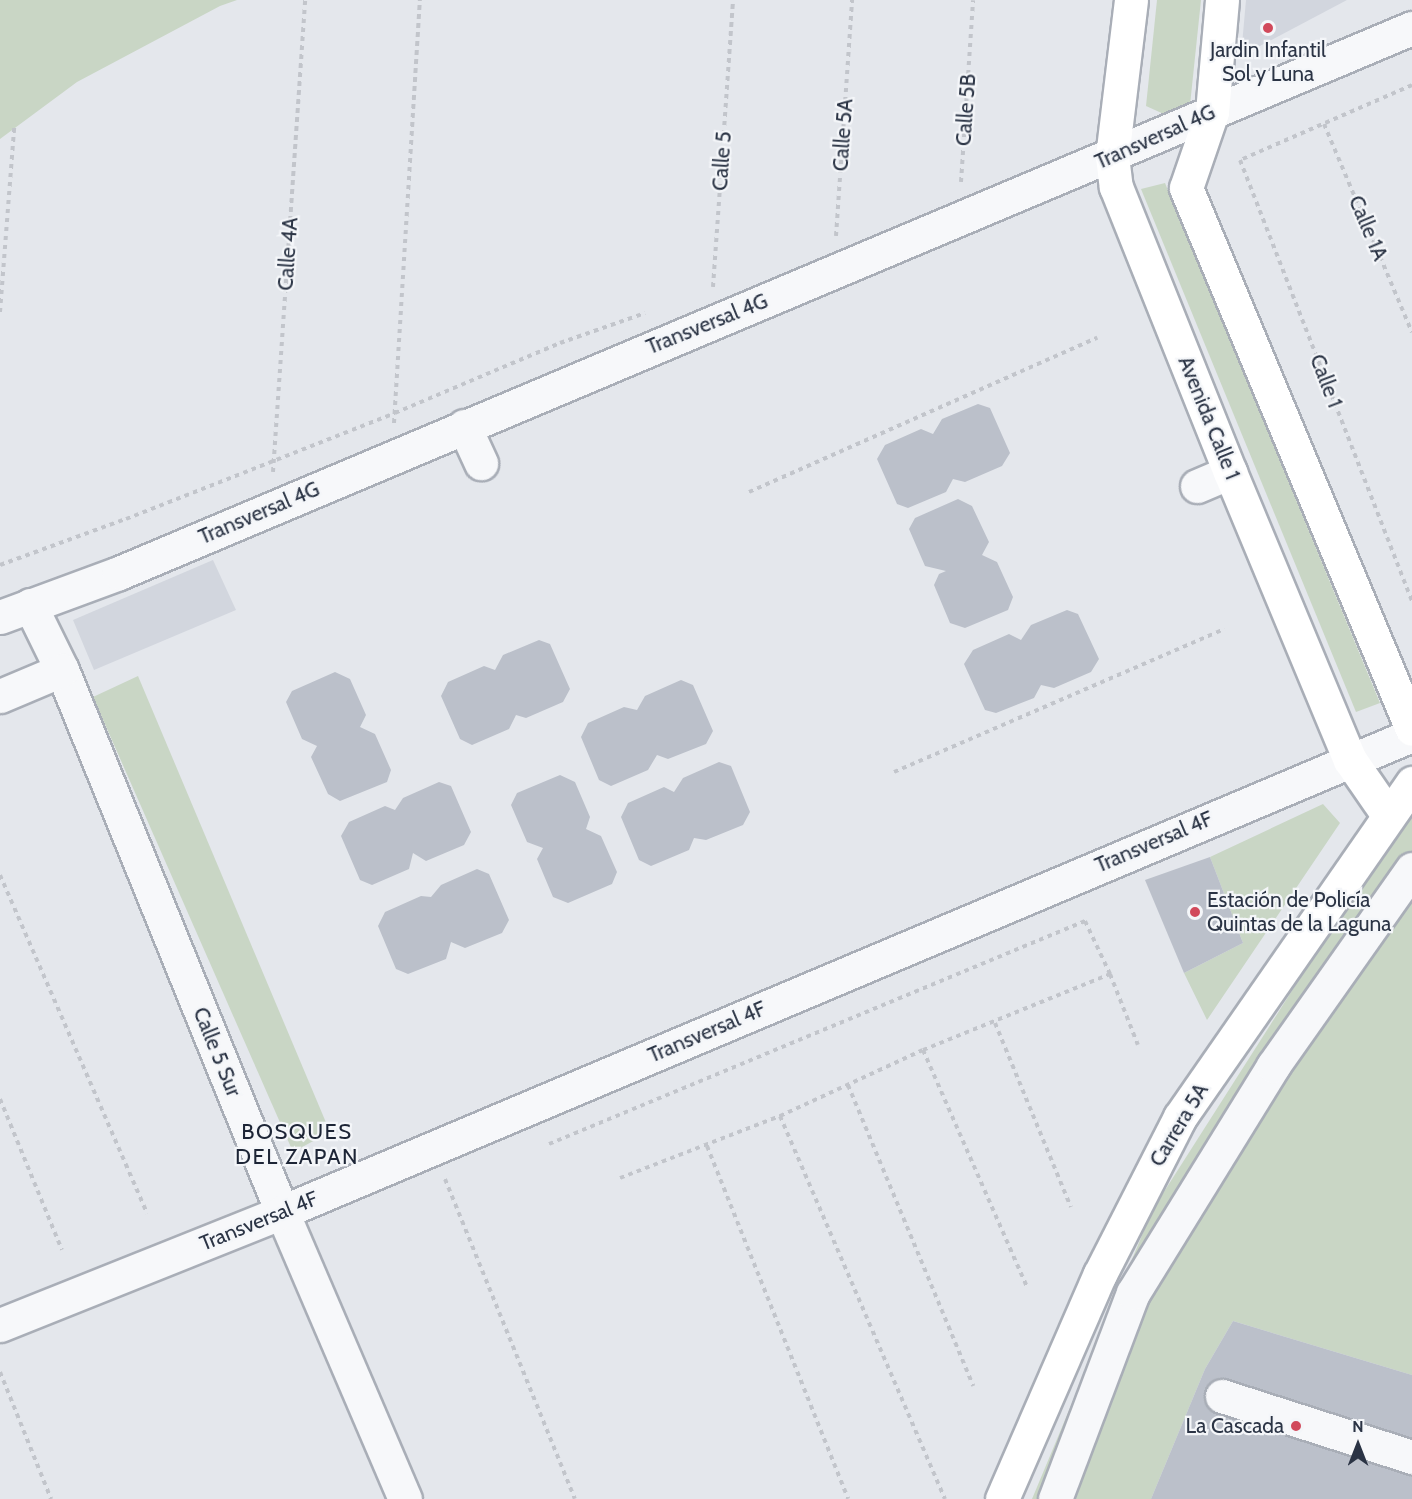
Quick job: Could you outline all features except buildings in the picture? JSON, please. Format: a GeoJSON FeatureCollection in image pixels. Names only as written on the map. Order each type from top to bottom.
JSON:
{"type":"FeatureCollection","features":[{"type":"Feature","properties":{"kind":"main road","name":"Avenida Calle 1"},"geometry":{"type":"LineString","coordinates":[[1131,0],[1112,156],[1116,187],[1230,472],[1350,760],[1388,815]]}},
{"type":"Feature","properties":{"kind":"main road"},"geometry":{"type":"LineString","coordinates":[[1222,0],[1212,112],[1186,188],[1412,729]]}},
{"type":"Feature","properties":{"kind":"main road","name":"Carrera 5A"},"geometry":{"type":"LineString","coordinates":[[1002,1499],[1095,1284],[1138,1195],[1180,1117],[1388,815],[1411,786]]}},
{"type":"Feature","properties":{"kind":"street","name":"Transversal 4G"},"geometry":{"type":"LineString","coordinates":[[0,617],[119,573],[464,426],[832,255],[1112,156],[1412,28]]}},
{"type":"Feature","properties":{"kind":"street"},"geometry":{"type":"LineString","coordinates":[[464,426],[481,464]]}},
{"type":"Feature","properties":{"kind":"street"},"geometry":{"type":"LineString","coordinates":[[1197,486],[1230,472]]}},
{"type":"Feature","properties":{"kind":"street","name":"Calle 5 Sur"},"geometry":{"type":"LineString","coordinates":[[30,605],[62,670],[282,1212],[405,1499]]}},
{"type":"Feature","properties":{"kind":"street"},"geometry":{"type":"LineString","coordinates":[[0,696],[62,670]]}},
{"type":"Feature","properties":{"kind":"street","name":"Transversal 4F"},"geometry":{"type":"LineString","coordinates":[[0,1325],[282,1212],[1412,735]]}},
{"type":"Feature","properties":{"kind":"street"},"geometry":{"type":"LineString","coordinates":[[1055,1499],[1132,1293],[1273,1066],[1412,869]]}},
{"type":"Feature","properties":{"kind":"street"},"geometry":{"type":"LineString","coordinates":[[1222,1396],[1412,1457]]}},
{"type":"Feature","properties":{"kind":"path","name":"Calle 4A"},"geometry":{"type":"LineString","coordinates":[[271,508],[305,0]]}},
{"type":"Feature","properties":{"kind":"path"},"geometry":{"type":"LineString","coordinates":[[392,457],[420,0]]}},
{"type":"Feature","properties":{"kind":"path","name":"Calle 5"},"geometry":{"type":"LineString","coordinates":[[713,288],[733,0]]}},
{"type":"Feature","properties":{"kind":"path","name":"Calle 5A"},"geometry":{"type":"LineString","coordinates":[[832,255],[836,236],[852,0]]}},
{"type":"Feature","properties":{"kind":"path","name":"Calle 5B"},"geometry":{"type":"LineString","coordinates":[[971,179],[961,184],[973,0]]}},
{"type":"Feature","properties":{"kind":"path"},"geometry":{"type":"LineString","coordinates":[[1324,124],[1412,85]]}},
{"type":"Feature","properties":{"kind":"path","name":"Calle 1"},"geometry":{"type":"LineString","coordinates":[[1324,124],[1240,160],[1412,602]]}},
{"type":"Feature","properties":{"kind":"path","name":"Calle 1A"},"geometry":{"type":"LineString","coordinates":[[1324,124],[1412,332]]}},
{"type":"Feature","properties":{"kind":"path"},"geometry":{"type":"LineString","coordinates":[[0,312],[14,128]]}},
{"type":"Feature","properties":{"kind":"path"},"geometry":{"type":"LineString","coordinates":[[832,255],[836,236],[846,232]]}},
{"type":"Feature","properties":{"kind":"path"},"geometry":{"type":"LineString","coordinates":[[702,292],[723,284]]}},
{"type":"Feature","properties":{"kind":"path"},"geometry":{"type":"LineString","coordinates":[[0,565],[395,413],[560,343],[647,312]]}},
{"type":"Feature","properties":{"kind":"path"},"geometry":{"type":"LineString","coordinates":[[749,492],[1097,338]]}},
{"type":"Feature","properties":{"kind":"path"},"geometry":{"type":"LineString","coordinates":[[894,772],[1224,630]]}},
{"type":"Feature","properties":{"kind":"path"},"geometry":{"type":"LineString","coordinates":[[0,875],[147,1213]]}},
{"type":"Feature","properties":{"kind":"path"},"geometry":{"type":"LineString","coordinates":[[549,1144],[1085,921],[1110,974],[1138,1045]]}},
{"type":"Feature","properties":{"kind":"path"},"geometry":{"type":"LineString","coordinates":[[620,1178],[780,1116],[924,1050],[995,1023],[1110,974]]}},
{"type":"Feature","properties":{"kind":"path"},"geometry":{"type":"LineString","coordinates":[[995,1023],[1071,1207]]}},
{"type":"Feature","properties":{"kind":"path"},"geometry":{"type":"LineString","coordinates":[[924,1050],[1027,1287]]}},
{"type":"Feature","properties":{"kind":"path"},"geometry":{"type":"LineString","coordinates":[[848,1085],[973,1386]]}},
{"type":"Feature","properties":{"kind":"path"},"geometry":{"type":"LineString","coordinates":[[0,1099],[62,1250]]}},
{"type":"Feature","properties":{"kind":"path"},"geometry":{"type":"LineString","coordinates":[[780,1116],[945,1499]]}},
{"type":"Feature","properties":{"kind":"path"},"geometry":{"type":"LineString","coordinates":[[707,1146],[848,1499]]}},
{"type":"Feature","properties":{"kind":"path"},"geometry":{"type":"LineString","coordinates":[[442,1172],[575,1499]]}},
{"type":"Feature","properties":{"kind":"path"},"geometry":{"type":"LineString","coordinates":[[0,1372],[51,1499]]}},
{"type":"Feature","properties":{"kind":"shaded area","name":"Jardin Infantil Sol y Luna"},"geometry":{"type":"Polygon","coordinates":[[[1246,0],[1347,0],[1241,56],[1246,0]]]}},
{"type":"Feature","properties":{"kind":"shaded area"},"geometry":{"type":"Polygon","coordinates":[[[213,560],[236,610],[94,670],[73,620],[213,560]]]}},
{"type":"Feature","properties":{"kind":"green space"},"geometry":{"type":"Polygon","coordinates":[[[0,0],[237,0],[220,6],[77,82],[0,139],[0,0]]]}},
{"type":"Feature","properties":{"kind":"green space"},"geometry":{"type":"Polygon","coordinates":[[[1157,0],[1201,0],[1190,105],[1166,115],[1146,106],[1157,0]]]}},
{"type":"Feature","properties":{"kind":"green space"},"geometry":{"type":"Polygon","coordinates":[[[1165,183],[1380,703],[1356,712],[1141,189],[1165,183]]]}},
{"type":"Feature","properties":{"kind":"green space"},"geometry":{"type":"Polygon","coordinates":[[[138,676],[330,1132],[293,1152],[93,697],[138,676]]]}},
{"type":"Feature","properties":{"kind":"green space"},"geometry":{"type":"Polygon","coordinates":[[[1323,804],[1340,823],[1207,1020],[1184,973],[1243,943],[1210,857],[1323,804]]]}},
{"type":"Feature","properties":{"kind":"green space"},"geometry":{"type":"Polygon","coordinates":[[[1412,808],[1412,1375],[1233,1321],[1205,1369],[1151,1499],[1032,1499],[1153,1209],[1402,818],[1412,808]]]}},
{"type":"Feature","properties":{"kind":"place","name":"Jardin Infantil Sol y Luna"},"geometry":{"type":"Point","coordinates":[1268,28]}},
{"type":"Feature","properties":{"kind":"place","name":"Estación de Policía Quintas de la Laguna"},"geometry":{"type":"Point","coordinates":[1195,912]}},
{"type":"Feature","properties":{"kind":"place","name":"La Cascada"},"geometry":{"type":"Point","coordinates":[1296,1426]}},
{"type":"Feature","properties":{"kind":"district","name":"BOSQUES DEL ZAPAN"},"geometry":{"type":"Point","coordinates":[297,1144]}}]}
